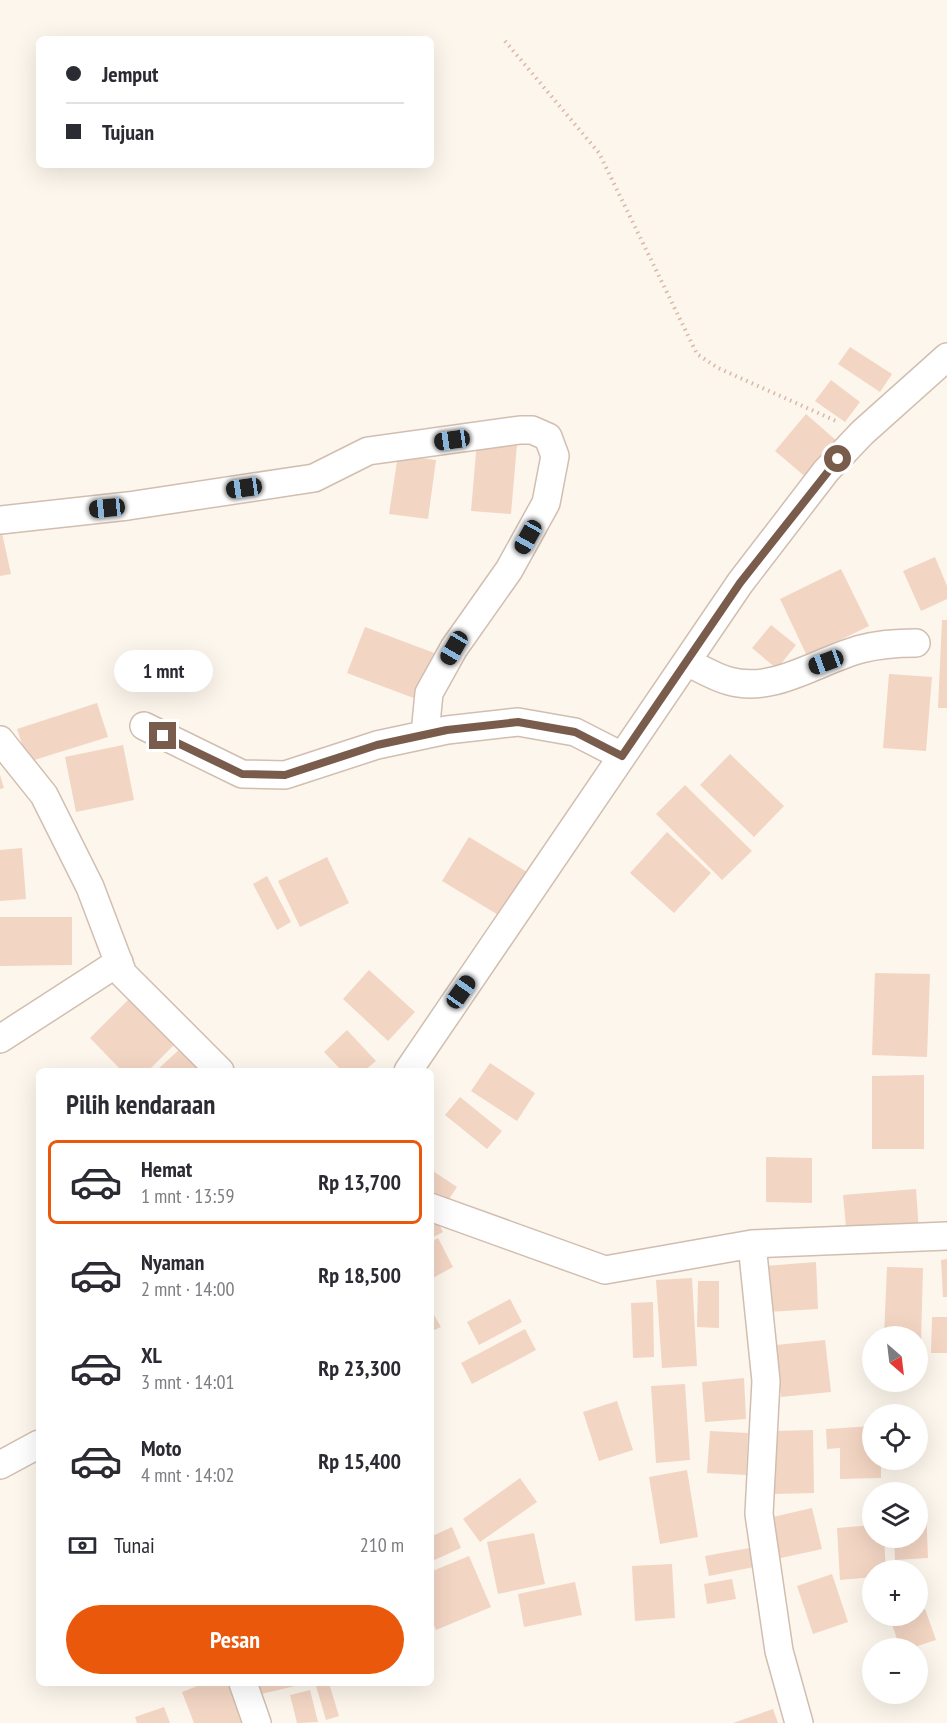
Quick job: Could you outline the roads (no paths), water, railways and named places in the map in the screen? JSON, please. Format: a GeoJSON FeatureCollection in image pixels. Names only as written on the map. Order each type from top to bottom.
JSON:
{"type":"FeatureCollection","features":[{"type":"Feature","properties":{"kind":"street"},"geometry":{"type":"LineString","coordinates":[[410,1068],[747,574],[826,471],[862,433],[947,357]]}},
{"type":"Feature","properties":{"kind":"street"},"geometry":{"type":"LineString","coordinates":[[0,519],[128,506],[314,478],[368,451],[520,430],[532,430],[548,437],[555,456],[546,503],[509,570],[454,648],[429,693],[425,734]]}},
{"type":"Feature","properties":{"kind":"street"},"geometry":{"type":"LineString","coordinates":[[687,662],[729,681],[750,684],[771,682],[859,650],[887,643],[916,643]]}},
{"type":"Feature","properties":{"kind":"street"},"geometry":{"type":"LineString","coordinates":[[144,726],[242,774],[285,775],[377,745],[425,734],[518,722],[575,732],[622,756]]}},
{"type":"Feature","properties":{"kind":"street"},"geometry":{"type":"LineString","coordinates":[[0,740],[44,795],[90,887],[123,974],[217,1068]]}},
{"type":"Feature","properties":{"kind":"street"},"geometry":{"type":"LineString","coordinates":[[0,1039],[119,962]]}},
{"type":"Feature","properties":{"kind":"street"},"geometry":{"type":"LineString","coordinates":[[434,1208],[604,1270],[752,1244],[947,1236]]}},
{"type":"Feature","properties":{"kind":"street"},"geometry":{"type":"LineString","coordinates":[[752,1244],[766,1381],[759,1514],[779,1651],[799,1723]]}},
{"type":"Feature","properties":{"kind":"street"},"geometry":{"type":"LineString","coordinates":[[0,1465],[36,1446]]}},
{"type":"Feature","properties":{"kind":"street"},"geometry":{"type":"LineString","coordinates":[[244,1686],[257,1723]]}}]}
